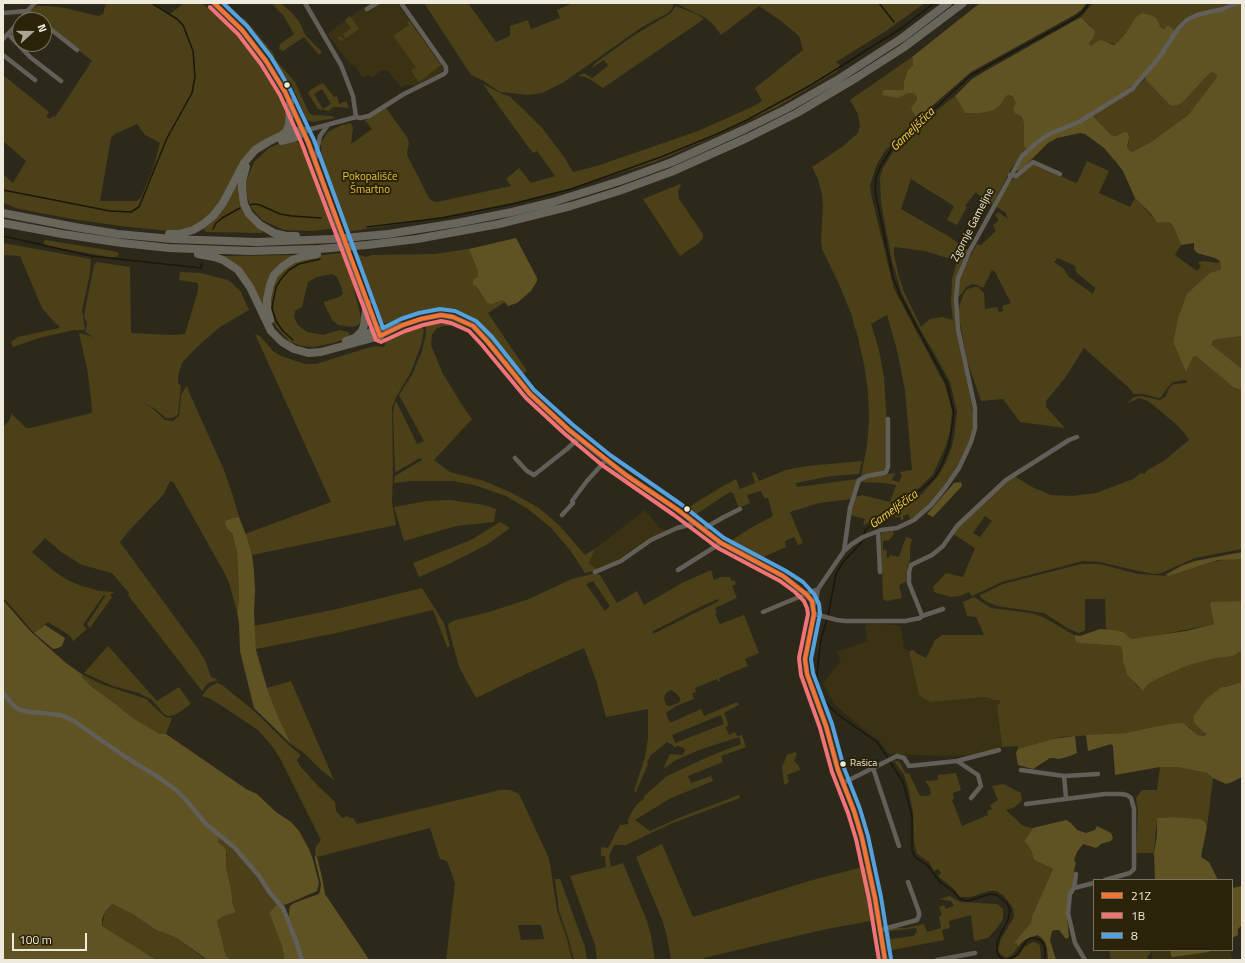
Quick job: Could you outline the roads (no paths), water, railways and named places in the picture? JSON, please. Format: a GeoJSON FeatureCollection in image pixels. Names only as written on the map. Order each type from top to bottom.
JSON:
{"type":"FeatureCollection","features":[{"type":"Feature","properties":{"kind":"highway"},"geometry":{"type":"LineString","coordinates":[[3,213],[75,227],[144,236],[229,242],[314,240],[416,230],[485,218],[560,200],[593,190],[646,172],[724,140],[802,100],[883,50],[948,3]]}},
{"type":"Feature","properties":{"kind":"highway"},"geometry":{"type":"LineString","coordinates":[[3,223],[92,239],[169,248],[250,251],[351,247],[417,239],[499,224],[593,199],[671,172],[747,138],[826,97],[903,48],[963,3]]}},
{"type":"Feature","properties":{"kind":"highway"},"geometry":{"type":"LineString","coordinates":[[280,136],[286,132],[289,124],[290,102]]}},
{"type":"Feature","properties":{"kind":"highway"},"geometry":{"type":"LineString","coordinates":[[144,236],[156,233],[184,233],[197,228],[206,222],[219,208],[250,155],[262,144],[295,131],[304,131]]}},
{"type":"Feature","properties":{"kind":"highway"},"geometry":{"type":"LineString","coordinates":[[304,131],[297,137],[278,142],[266,147],[256,154],[244,173],[242,190],[243,199],[248,211],[260,225],[279,234],[303,236],[314,240]]}},
{"type":"Feature","properties":{"kind":"highway"},"geometry":{"type":"LineString","coordinates":[[351,247],[334,252],[305,256],[286,263],[272,279],[267,294],[266,305],[270,320],[275,330],[286,341],[294,346],[308,349],[320,348],[378,333]]}},
{"type":"Feature","properties":{"kind":"highway"},"geometry":{"type":"LineString","coordinates":[[169,248],[183,253],[208,255],[218,258],[235,267],[250,287],[271,331],[282,342],[294,349],[308,353],[321,352],[378,333]]}},
{"type":"Feature","properties":{"kind":"highway"},"geometry":{"type":"LineString","coordinates":[[355,338],[362,331],[367,303]]}},
{"type":"Feature","properties":{"kind":"street"},"geometry":{"type":"LineString","coordinates":[[3,13],[27,11],[35,3]]}},
{"type":"Feature","properties":{"kind":"street"},"geometry":{"type":"LineString","coordinates":[[214,3],[242,30],[277,78],[290,102],[304,131],[378,333]]}},
{"type":"Feature","properties":{"kind":"street"},"geometry":{"type":"LineString","coordinates":[[305,3],[341,65],[353,96],[356,117]]}},
{"type":"Feature","properties":{"kind":"street"},"geometry":{"type":"LineString","coordinates":[[368,9],[377,3]]}},
{"type":"Feature","properties":{"kind":"street"},"geometry":{"type":"LineString","coordinates":[[304,131],[356,117],[360,118],[369,116],[404,94],[446,72],[446,67],[401,3]]}},
{"type":"Feature","properties":{"kind":"street","name":"Zgornje Gameljne"},"geometry":{"type":"LineString","coordinates":[[813,606],[816,601],[818,590],[844,551],[858,540],[878,531],[897,528],[921,515],[945,488],[958,468],[971,442],[976,420],[975,408],[958,329],[956,299],[958,278],[969,252],[1010,175],[1022,156],[1049,134],[1079,122],[1132,89],[1158,60],[1178,29],[1187,20],[1197,15],[1239,3]]}},
{"type":"Feature","properties":{"kind":"street"},"geometry":{"type":"LineString","coordinates":[[3,39],[12,30]]}},
{"type":"Feature","properties":{"kind":"street"},"geometry":{"type":"LineString","coordinates":[[52,30],[77,50]]}},
{"type":"Feature","properties":{"kind":"street"},"geometry":{"type":"LineString","coordinates":[[8,34],[30,56],[60,81]]}},
{"type":"Feature","properties":{"kind":"street"},"geometry":{"type":"LineString","coordinates":[[3,55],[35,80]]}},
{"type":"Feature","properties":{"kind":"street"},"geometry":{"type":"LineString","coordinates":[[314,159],[320,136],[328,125]]}},
{"type":"Feature","properties":{"kind":"street"},"geometry":{"type":"LineString","coordinates":[[1010,175],[1016,176],[1033,162],[1060,174]]}},
{"type":"Feature","properties":{"kind":"street","name":"Zgornje Gameljne"},"geometry":{"type":"LineString","coordinates":[[378,333],[395,330],[403,325],[421,319],[441,315],[453,317],[473,326],[530,394],[606,460],[678,510],[721,543],[783,576],[806,594],[813,606],[814,614],[805,659],[806,668],[827,731],[842,783],[854,811],[862,838],[876,898],[885,960]]}},
{"type":"Feature","properties":{"kind":"street","name":"Zgornje Gameljne"},"geometry":{"type":"LineString","coordinates":[[844,551],[850,508],[859,480],[867,476],[884,473],[888,467],[888,419]]}},
{"type":"Feature","properties":{"kind":"street"},"geometry":{"type":"LineString","coordinates":[[922,616],[909,583],[909,572],[911,565],[932,555],[943,546],[956,526],[1006,480],[1069,440],[1077,437]]}},
{"type":"Feature","properties":{"kind":"street"},"geometry":{"type":"LineString","coordinates":[[515,458],[527,471],[534,475],[579,438]]}},
{"type":"Feature","properties":{"kind":"street"},"geometry":{"type":"LineString","coordinates":[[562,516],[573,503],[572,501],[587,481],[606,460]]}},
{"type":"Feature","properties":{"kind":"street"},"geometry":{"type":"LineString","coordinates":[[703,529],[740,509]]}},
{"type":"Feature","properties":{"kind":"street"},"geometry":{"type":"LineString","coordinates":[[595,572],[621,560],[651,540],[677,528],[696,523]]}},
{"type":"Feature","properties":{"kind":"street"},"geometry":{"type":"LineString","coordinates":[[878,531],[880,572]]}},
{"type":"Feature","properties":{"kind":"street"},"geometry":{"type":"LineString","coordinates":[[678,570],[721,543]]}},
{"type":"Feature","properties":{"kind":"street"},"geometry":{"type":"LineString","coordinates":[[763,612],[818,590]]}},
{"type":"Feature","properties":{"kind":"street"},"geometry":{"type":"LineString","coordinates":[[814,614],[837,620],[905,621],[913,620],[943,609]]}},
{"type":"Feature","properties":{"kind":"street"},"geometry":{"type":"LineString","coordinates":[[3,693],[15,707],[20,710],[61,715],[74,721],[176,790],[206,824],[226,839],[239,852],[283,908],[302,960]]}},
{"type":"Feature","properties":{"kind":"street"},"geometry":{"type":"LineString","coordinates":[[842,783],[893,757],[900,756],[909,766],[975,758],[999,750]]}},
{"type":"Feature","properties":{"kind":"street"},"geometry":{"type":"LineString","coordinates":[[957,761],[978,775],[981,786],[971,798]]}},
{"type":"Feature","properties":{"kind":"street"},"geometry":{"type":"LineString","coordinates":[[872,768],[899,846]]}},
{"type":"Feature","properties":{"kind":"street"},"geometry":{"type":"LineString","coordinates":[[1021,770],[1064,776],[1098,774]]}},
{"type":"Feature","properties":{"kind":"street"},"geometry":{"type":"LineString","coordinates":[[1064,776],[1066,798]]}},
{"type":"Feature","properties":{"kind":"street"},"geometry":{"type":"LineString","coordinates":[[1026,804],[1105,794],[1122,794],[1131,798],[1134,808],[1134,869],[1130,874],[1109,879]]}},
{"type":"Feature","properties":{"kind":"street"},"geometry":{"type":"LineString","coordinates":[[1076,874],[1074,888],[1070,894],[1068,913],[1075,943],[1085,960]]}},
{"type":"Feature","properties":{"kind":"street"},"geometry":{"type":"LineString","coordinates":[[880,930],[917,920],[919,912],[908,882]]}},
{"type":"Feature","properties":{"kind":"street"},"geometry":{"type":"LineString","coordinates":[[1074,888],[1093,883]]}},
{"type":"Feature","properties":{"kind":"street"},"geometry":{"type":"LineString","coordinates":[[937,960],[975,952]]}},
{"type":"Feature","properties":{"kind":"waterway"},"geometry":{"type":"LineString","coordinates":[[879,3],[894,22]]}},
{"type":"Feature","properties":{"kind":"waterway"},"geometry":{"type":"LineString","coordinates":[[367,227],[441,218],[512,204],[571,189],[661,157],[747,120],[811,85],[902,28],[934,3]]}},
{"type":"Feature","properties":{"kind":"waterway","name":"Gameljščica"},"geometry":{"type":"LineString","coordinates":[[864,535],[865,530],[922,489],[935,477],[949,446],[954,413],[947,383],[900,295],[893,278],[875,191],[876,177],[881,165],[893,147],[971,75],[1075,18],[1083,12],[1089,3]]}},
{"type":"Feature","properties":{"kind":"waterway"},"geometry":{"type":"LineString","coordinates":[[3,190],[110,211],[131,212],[139,207],[167,138],[192,93],[195,77],[193,51],[183,25],[177,19],[153,4]]}},
{"type":"Feature","properties":{"kind":"waterway"},"geometry":{"type":"LineString","coordinates":[[249,205],[260,205],[280,214],[321,218]]}},
{"type":"Feature","properties":{"kind":"waterway"},"geometry":{"type":"LineString","coordinates":[[213,229],[216,223],[222,218],[240,208]]}},
{"type":"Feature","properties":{"kind":"waterway"},"geometry":{"type":"LineString","coordinates":[[3,236],[91,256],[201,268],[202,263]]}},
{"type":"Feature","properties":{"kind":"waterway"},"geometry":{"type":"LineString","coordinates":[[293,340],[283,331],[276,321],[272,308],[276,287],[289,270],[299,264],[320,259]]}},
{"type":"Feature","properties":{"kind":"waterway","name":"Gameljščica"},"geometry":{"type":"LineString","coordinates":[[828,616],[836,574],[843,562],[862,542],[863,538]]}},
{"type":"Feature","properties":{"kind":"waterway","name":"Gameljščica"},"geometry":{"type":"LineString","coordinates":[[827,619],[821,639],[817,673],[818,684],[823,697],[828,705],[837,714],[877,742],[888,758]]}},
{"type":"Feature","properties":{"kind":"waterway","name":"Gameljščica"},"geometry":{"type":"LineString","coordinates":[[890,762],[903,782],[912,816],[912,850],[915,857],[928,866],[940,882],[954,892],[960,899],[968,901],[990,894],[997,895],[1007,903],[1010,910],[1008,920],[997,943],[997,952],[1000,957],[1005,960],[1012,958],[1017,955],[1027,940],[1030,938],[1035,938],[1043,943],[1045,948],[1045,960]]}},
{"type":"Feature","properties":{"kind":"place","name":"Rašica"},"geometry":{"type":"Point","coordinates":[843,764]}},
{"type":"Feature","properties":{"kind":"park label","name":"Pokopališče Šmartno"},"geometry":{"type":"Point","coordinates":[370,183]}}]}
